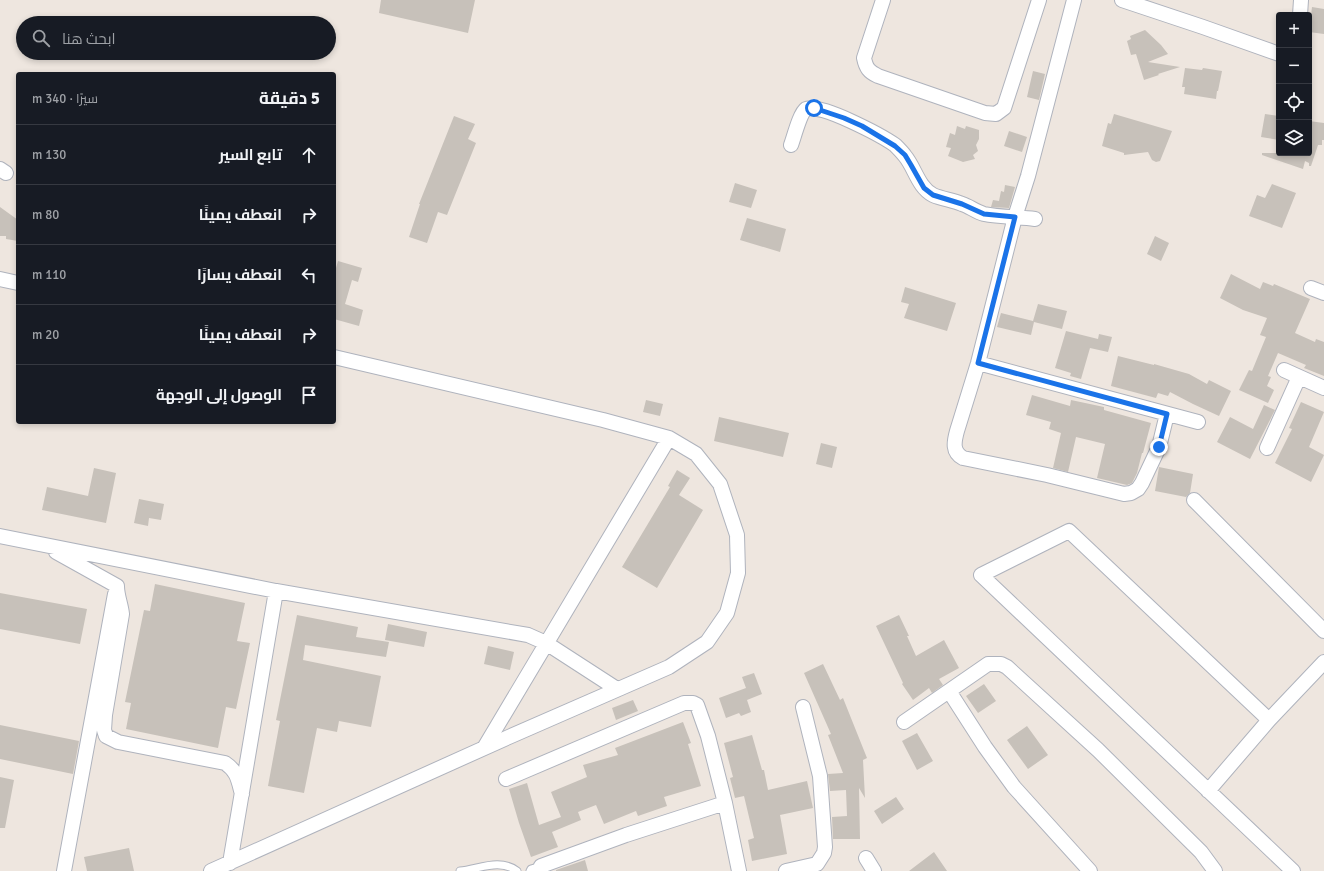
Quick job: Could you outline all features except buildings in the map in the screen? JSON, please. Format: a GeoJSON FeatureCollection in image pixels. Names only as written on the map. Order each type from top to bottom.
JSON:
{"type":"FeatureCollection","features":[{"type":"Feature","properties":{"kind":"street"},"geometry":{"type":"LineString","coordinates":[[883,0],[864,58],[866,66],[870,72],[985,113],[996,114],[1004,108],[1039,0]]}},
{"type":"Feature","properties":{"kind":"street"},"geometry":{"type":"LineString","coordinates":[[1074,0],[1028,176],[1015,217],[978,363],[954,442],[955,450],[958,455],[963,458],[1047,475],[1124,494],[1131,493],[1138,489],[1142,483],[1159,447],[1167,414]]}},
{"type":"Feature","properties":{"kind":"street"},"geometry":{"type":"LineString","coordinates":[[1122,0],[1276,53]]}},
{"type":"Feature","properties":{"kind":"street"},"geometry":{"type":"LineString","coordinates":[[1300,12],[1301,0]]}},
{"type":"Feature","properties":{"kind":"street"},"geometry":{"type":"LineString","coordinates":[[791,145],[803,113],[807,109],[814,108],[862,126],[895,146],[905,155],[924,188],[933,195],[962,204],[984,214],[1035,219]]}},
{"type":"Feature","properties":{"kind":"street"},"geometry":{"type":"LineString","coordinates":[[0,279],[16,283]]}},
{"type":"Feature","properties":{"kind":"street"},"geometry":{"type":"LineString","coordinates":[[1311,288],[1324,294]]}},
{"type":"Feature","properties":{"kind":"street"},"geometry":{"type":"LineString","coordinates":[[211,871],[484,748],[669,667],[707,642],[727,613],[738,573],[737,535],[720,484],[696,454],[668,438],[603,420],[336,357]]}},
{"type":"Feature","properties":{"kind":"street"},"geometry":{"type":"LineString","coordinates":[[978,363],[1198,422]]}},
{"type":"Feature","properties":{"kind":"street"},"geometry":{"type":"LineString","coordinates":[[1284,370],[1324,388]]}},
{"type":"Feature","properties":{"kind":"street"},"geometry":{"type":"LineString","coordinates":[[1267,448],[1299,377]]}},
{"type":"Feature","properties":{"kind":"street"},"geometry":{"type":"LineString","coordinates":[[484,748],[668,438]]}},
{"type":"Feature","properties":{"kind":"street"},"geometry":{"type":"LineString","coordinates":[[1194,500],[1324,631]]}},
{"type":"Feature","properties":{"kind":"street"},"geometry":{"type":"LineString","coordinates":[[1270,720],[1069,531],[981,575],[1293,871]]}},
{"type":"Feature","properties":{"kind":"street"},"geometry":{"type":"LineString","coordinates":[[0,536],[276,591],[528,635],[546,643],[617,689]]}},
{"type":"Feature","properties":{"kind":"street"},"geometry":{"type":"LineString","coordinates":[[42,544],[117,586]]}},
{"type":"Feature","properties":{"kind":"street"},"geometry":{"type":"LineString","coordinates":[[117,586],[117,595],[120,599],[122,614],[105,715],[104,730],[106,736],[118,742],[225,763],[233,768],[242,794]]}},
{"type":"Feature","properties":{"kind":"street"},"geometry":{"type":"LineString","coordinates":[[64,871],[117,586]]}},
{"type":"Feature","properties":{"kind":"street"},"geometry":{"type":"LineString","coordinates":[[230,863],[276,591]]}},
{"type":"Feature","properties":{"kind":"street"},"geometry":{"type":"LineString","coordinates":[[1208,791],[1270,720],[1324,662]]}},
{"type":"Feature","properties":{"kind":"street"},"geometry":{"type":"LineString","coordinates":[[904,722],[988,664],[1001,664],[1007,667],[1098,750],[1201,852],[1215,871]]}},
{"type":"Feature","properties":{"kind":"street"},"geometry":{"type":"LineString","coordinates":[[949,691],[985,747],[1014,787],[1090,871]]}},
{"type":"Feature","properties":{"kind":"street"},"geometry":{"type":"LineString","coordinates":[[506,779],[684,703],[693,702],[700,710],[725,803],[739,871]]}},
{"type":"Feature","properties":{"kind":"street"},"geometry":{"type":"LineString","coordinates":[[790,871],[817,864],[824,854],[820,776],[803,707]]}},
{"type":"Feature","properties":{"kind":"street"},"geometry":{"type":"LineString","coordinates":[[536,869],[626,835],[725,803]]}},
{"type":"Feature","properties":{"kind":"street"},"geometry":{"type":"LineString","coordinates":[[866,858],[874,871]]}},
{"type":"Feature","properties":{"kind":"lane"},"geometry":{"type":"LineString","coordinates":[[460,871],[495,864],[508,866],[517,871]]}},
{"type":"Feature","properties":{"kind":"route"},"geometry":{"type":"LineString","coordinates":[[814,108],[862,126],[895,146],[905,155],[924,188],[933,195],[962,204],[984,214],[1015,217],[978,363],[1167,414],[1159,447]]}}]}
